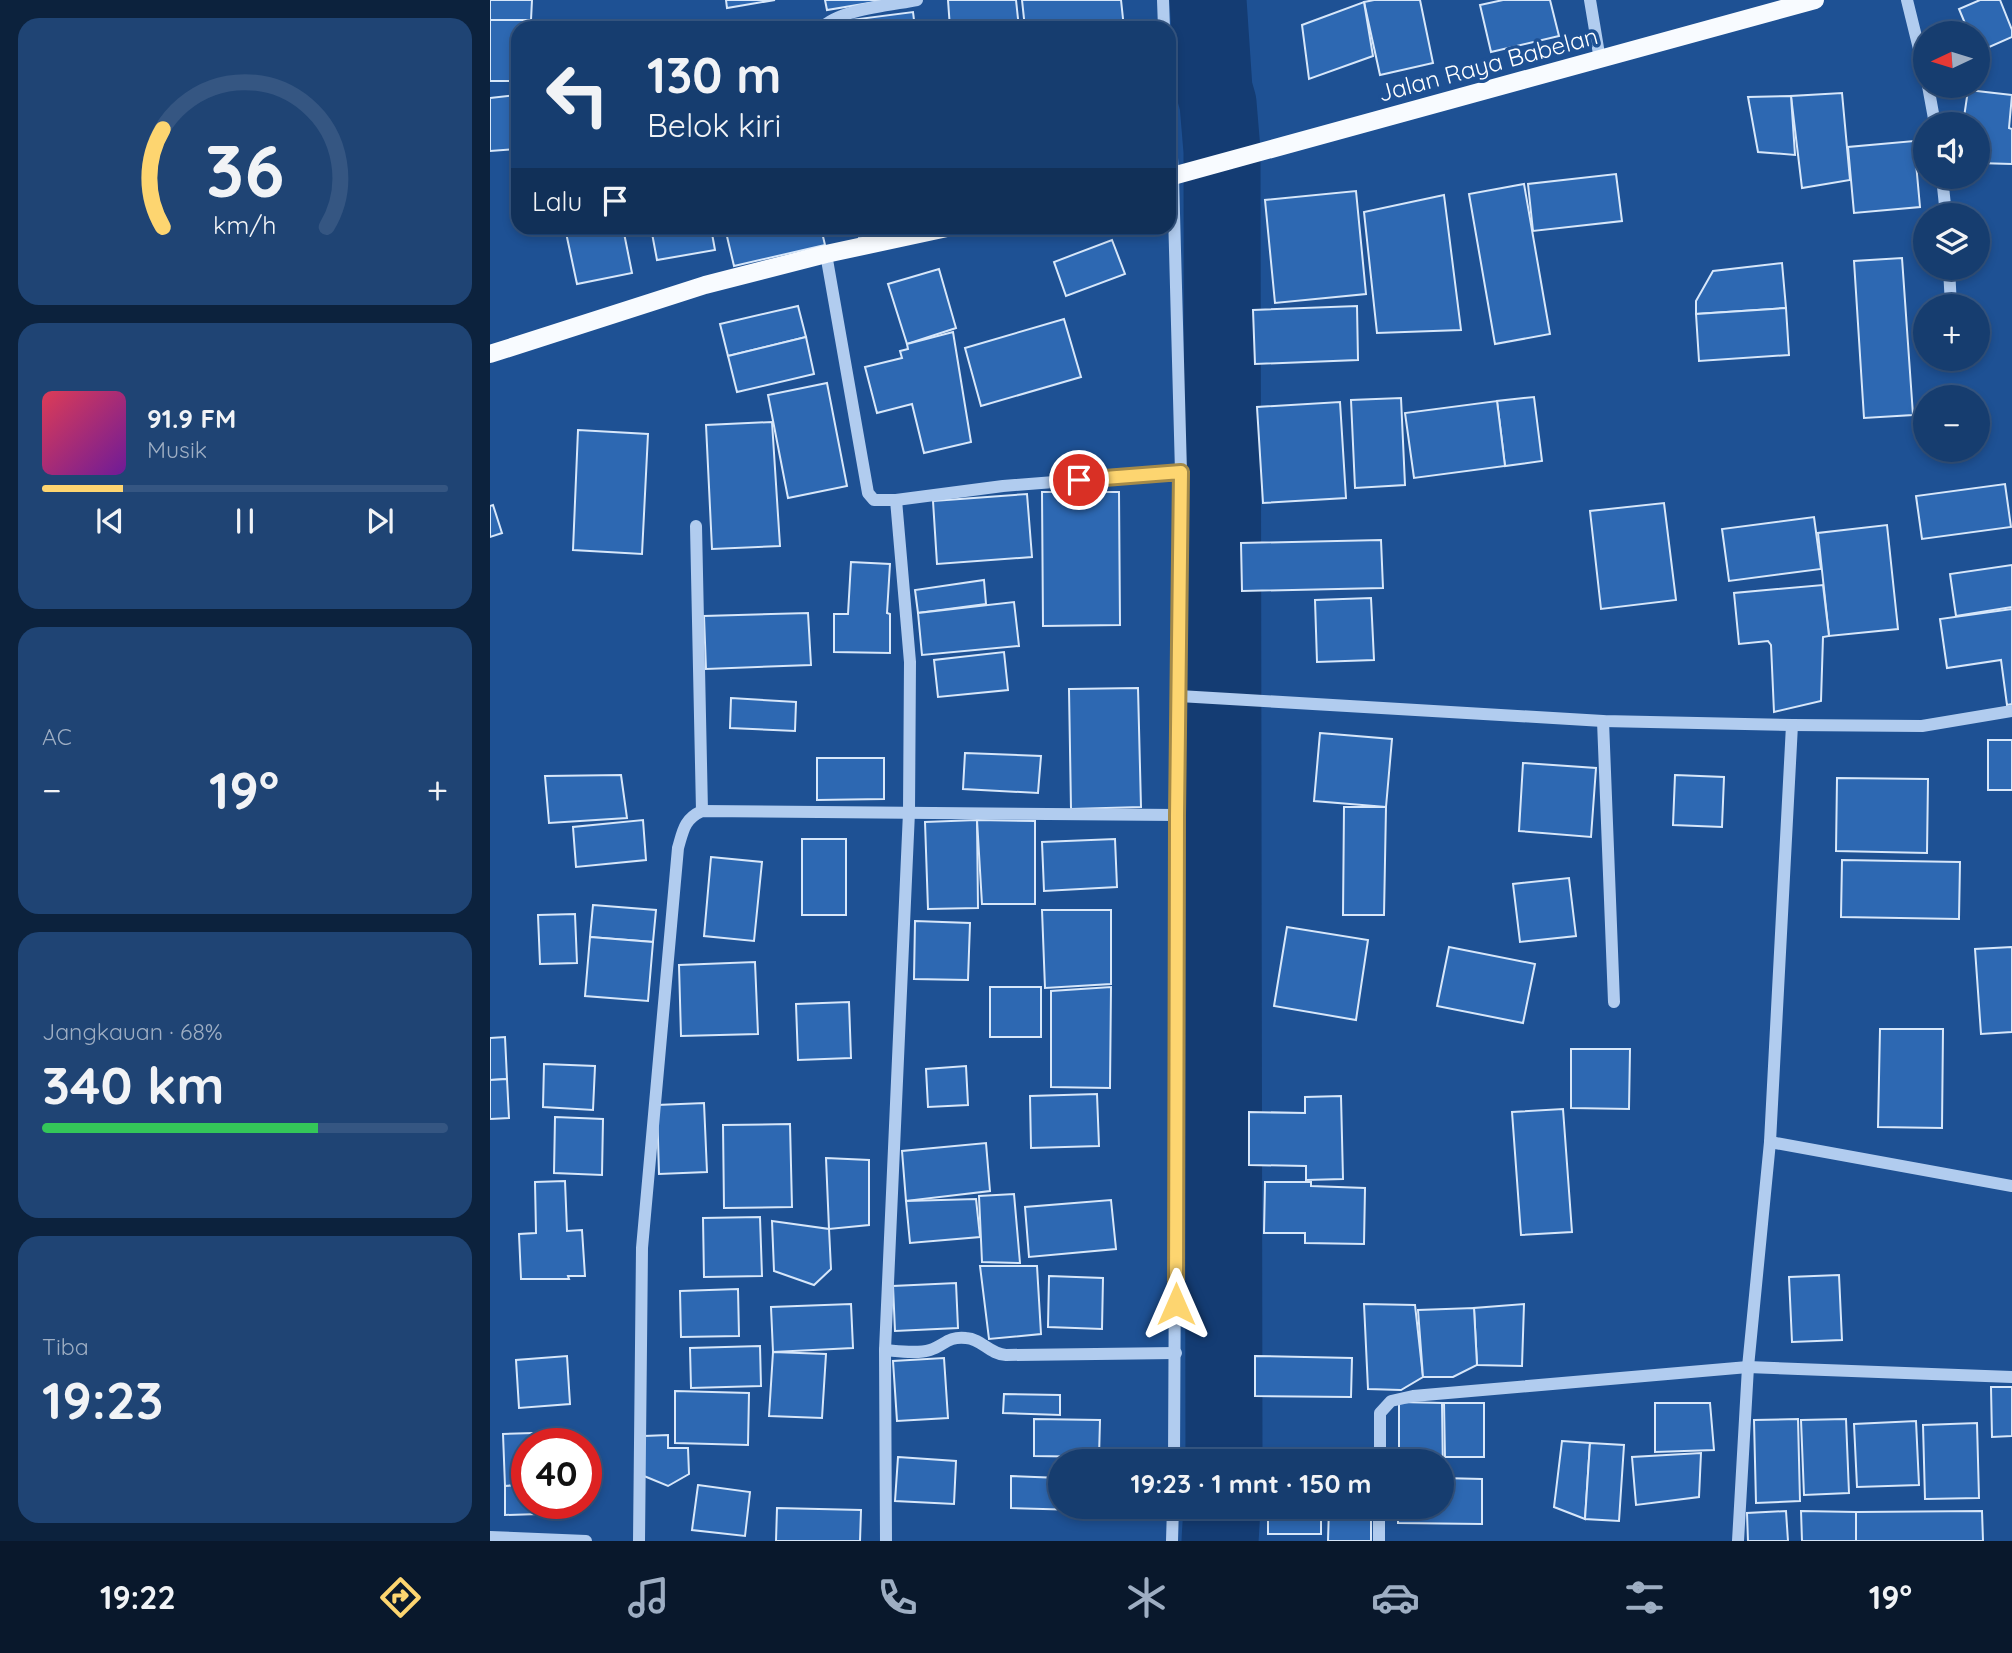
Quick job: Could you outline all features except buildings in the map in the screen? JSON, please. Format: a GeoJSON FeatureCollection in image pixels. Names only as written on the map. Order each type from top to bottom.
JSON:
{"type":"FeatureCollection","features":[{"type":"Feature","properties":{"kind":"main road","name":"Jalan Raya Babelan"},"geometry":{"type":"LineString","coordinates":[[1176,176],[1815,0]]}},
{"type":"Feature","properties":{"kind":"main road"},"geometry":{"type":"LineString","coordinates":[[490,354],[705,285],[826,254],[916,235]]}},
{"type":"Feature","properties":{"kind":"street"},"geometry":{"type":"LineString","coordinates":[[830,21],[841,16],[917,0]]}},
{"type":"Feature","properties":{"kind":"street"},"geometry":{"type":"LineString","coordinates":[[1163,0],[1164,21]]}},
{"type":"Feature","properties":{"kind":"street"},"geometry":{"type":"LineString","coordinates":[[1590,0],[1600,60]]}},
{"type":"Feature","properties":{"kind":"street"},"geometry":{"type":"LineString","coordinates":[[1907,0],[1913,24]]}},
{"type":"Feature","properties":{"kind":"street"},"geometry":{"type":"LineString","coordinates":[[864,235],[866,246]]}},
{"type":"Feature","properties":{"kind":"street"},"geometry":{"type":"LineString","coordinates":[[1173,235],[1181,472],[1174,1449]]}},
{"type":"Feature","properties":{"kind":"street"},"geometry":{"type":"LineString","coordinates":[[826,254],[868,493],[874,500],[896,500],[1003,486],[1181,472]]}},
{"type":"Feature","properties":{"kind":"street"},"geometry":{"type":"LineString","coordinates":[[886,1541],[885,1350],[909,812],[911,662],[896,500]]}},
{"type":"Feature","properties":{"kind":"street"},"geometry":{"type":"LineString","coordinates":[[696,526],[702,811]]}},
{"type":"Feature","properties":{"kind":"street"},"geometry":{"type":"LineString","coordinates":[[1179,696],[1603,721],[1792,725],[1922,726],[2012,711]]}},
{"type":"Feature","properties":{"kind":"street"},"geometry":{"type":"LineString","coordinates":[[1603,721],[1614,1002]]}},
{"type":"Feature","properties":{"kind":"street"},"geometry":{"type":"LineString","coordinates":[[1738,1541],[1748,1367],[1770,1142],[1792,725]]}},
{"type":"Feature","properties":{"kind":"street"},"geometry":{"type":"LineString","coordinates":[[639,1541],[642,1248],[678,848],[685,823],[691,816],[702,811],[1177,816]]}},
{"type":"Feature","properties":{"kind":"street"},"geometry":{"type":"LineString","coordinates":[[1770,1142],[2012,1186]]}},
{"type":"Feature","properties":{"kind":"street"},"geometry":{"type":"LineString","coordinates":[[885,1350],[926,1351],[947,1340],[964,1338],[974,1339],[990,1352],[1006,1355],[1176,1353]]}},
{"type":"Feature","properties":{"kind":"street"},"geometry":{"type":"LineString","coordinates":[[1380,1449],[1380,1413],[1391,1401],[1413,1396],[1748,1367],[2012,1377]]}},
{"type":"Feature","properties":{"kind":"street"},"geometry":{"type":"LineString","coordinates":[[1172,1541],[1173,1519]]}},
{"type":"Feature","properties":{"kind":"street"},"geometry":{"type":"LineString","coordinates":[[1379,1519],[1379,1541]]}},
{"type":"Feature","properties":{"kind":"street"},"geometry":{"type":"LineString","coordinates":[[490,1537],[586,1541]]}},
{"type":"Feature","properties":{"kind":"waterway"},"geometry":{"type":"LineString","coordinates":[[1208,0],[1214,89],[1218,103],[1222,151],[1224,1449]]}},
{"type":"Feature","properties":{"kind":"waterway"},"geometry":{"type":"LineString","coordinates":[[1220,1541],[1221,1519]]}},
{"type":"Feature","properties":{"kind":"route"},"geometry":{"type":"LineString","coordinates":[[1079,480],[1181,472],[1176,1304]]}}]}
